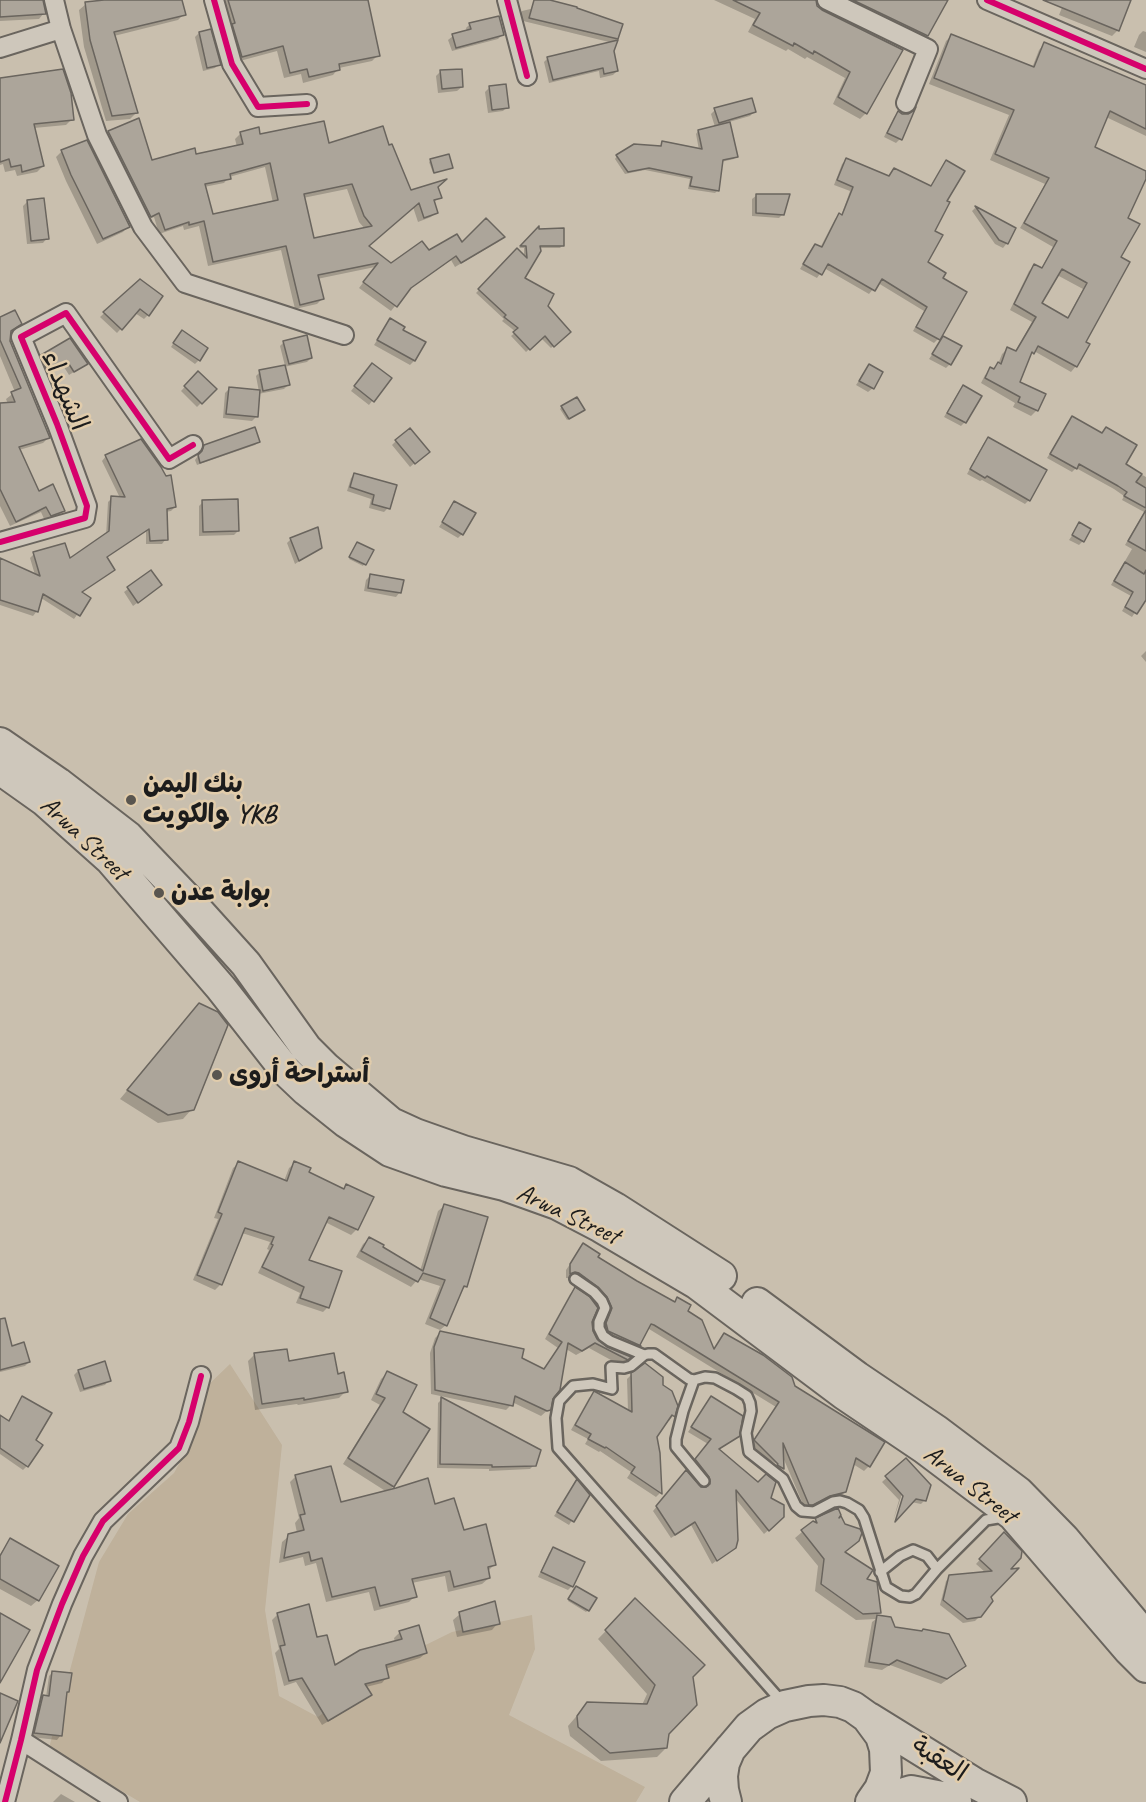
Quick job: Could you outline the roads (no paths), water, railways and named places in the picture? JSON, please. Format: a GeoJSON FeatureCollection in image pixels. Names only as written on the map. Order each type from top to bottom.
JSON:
{"type":"FeatureCollection","features":[{"type":"Feature","properties":{"kind":"main road","name":"Arwa Street"},"geometry":{"type":"LineString","coordinates":[[0,743],[58,783],[128,837],[246,964],[306,1048],[391,1124],[464,1151],[570,1182],[708,1267],[857,1377],[938,1431],[1018,1492],[1064,1539],[1146,1637]]}},
{"type":"Feature","properties":{"kind":"main road","name":"Arwa Street"},"geometry":{"type":"LineString","coordinates":[[0,769],[45,801],[110,859],[221,988],[286,1071],[346,1122],[390,1151],[446,1171],[504,1185],[557,1204],[696,1283],[844,1394],[924,1448],[1013,1515],[1146,1667]]}},
{"type":"Feature","properties":{"kind":"main road"},"geometry":{"type":"LineString","coordinates":[[286,1071],[306,1048]]}},
{"type":"Feature","properties":{"kind":"main road","name":"العقبة"},"geometry":{"type":"LineString","coordinates":[[685,1802],[749,1727],[767,1714],[785,1706],[808,1701],[840,1702],[854,1707],[974,1783],[1011,1802]]}},
{"type":"Feature","properties":{"kind":"main road"},"geometry":{"type":"LineString","coordinates":[[867,1717],[881,1736],[886,1762],[886,1773],[873,1802]]}},
{"type":"Feature","properties":{"kind":"main road"},"geometry":{"type":"LineString","coordinates":[[726,1802],[722,1776],[724,1763],[731,1746]]}},
{"type":"Feature","properties":{"kind":"main road","name":"العقبة"},"geometry":{"type":"LineString","coordinates":[[873,1802],[911,1791],[956,1802]]}},
{"type":"Feature","properties":{"kind":"street"},"geometry":{"type":"LineString","coordinates":[[54,0],[61,29],[97,135],[143,227],[185,283],[344,335]]}},
{"type":"Feature","properties":{"kind":"street"},"geometry":{"type":"LineString","coordinates":[[214,0],[232,64],[258,107],[307,104]]}},
{"type":"Feature","properties":{"kind":"street"},"geometry":{"type":"LineString","coordinates":[[507,0],[527,76]]}},
{"type":"Feature","properties":{"kind":"street"},"geometry":{"type":"LineString","coordinates":[[827,0],[928,49],[906,103]]}},
{"type":"Feature","properties":{"kind":"street"},"geometry":{"type":"LineString","coordinates":[[987,0],[1146,69]]}},
{"type":"Feature","properties":{"kind":"street"},"geometry":{"type":"LineString","coordinates":[[0,48],[61,29]]}},
{"type":"Feature","properties":{"kind":"street","name":"الشهداء"},"geometry":{"type":"LineString","coordinates":[[0,542],[85,518],[87,506],[57,424],[21,337],[66,313],[169,459],[193,445]]}},
{"type":"Feature","properties":{"kind":"street"},"geometry":{"type":"LineString","coordinates":[[5,1802],[37,1670],[83,1556],[103,1521],[179,1448],[189,1422],[201,1376]]}},
{"type":"Feature","properties":{"kind":"street"},"geometry":{"type":"LineString","coordinates":[[21,1740],[118,1802]]}},
{"type":"Feature","properties":{"kind":"lane"},"geometry":{"type":"LineString","coordinates":[[575,1279],[594,1292],[602,1301],[605,1308],[600,1328],[603,1336],[610,1341],[644,1355],[654,1354],[683,1375],[694,1380],[705,1377],[715,1378],[747,1396],[751,1411],[746,1433],[749,1452],[783,1479],[796,1506],[802,1511],[814,1512],[833,1502],[840,1501],[859,1510],[864,1518],[886,1587],[894,1593],[910,1597],[916,1594],[986,1520],[1013,1515]]}},
{"type":"Feature","properties":{"kind":"lane"},"geometry":{"type":"LineString","coordinates":[[644,1355],[632,1366],[611,1367],[612,1389],[593,1384],[573,1386],[559,1401],[556,1418],[558,1448],[785,1706]]}},
{"type":"Feature","properties":{"kind":"lane"},"geometry":{"type":"LineString","coordinates":[[694,1380],[683,1411],[676,1447],[704,1481]]}},
{"type":"Feature","properties":{"kind":"lane"},"geometry":{"type":"LineString","coordinates":[[880,1572],[900,1556],[913,1550],[927,1556],[938,1569]]}},
{"type":"Feature","properties":{"kind":"place","name":"بنك اليمن والكويت YKB"},"geometry":{"type":"Point","coordinates":[131,800]}},
{"type":"Feature","properties":{"kind":"place","name":"بوابة عدن"},"geometry":{"type":"Point","coordinates":[159,893]}},
{"type":"Feature","properties":{"kind":"place","name":"أستراحة أروى"},"geometry":{"type":"Point","coordinates":[217,1075]}}]}
